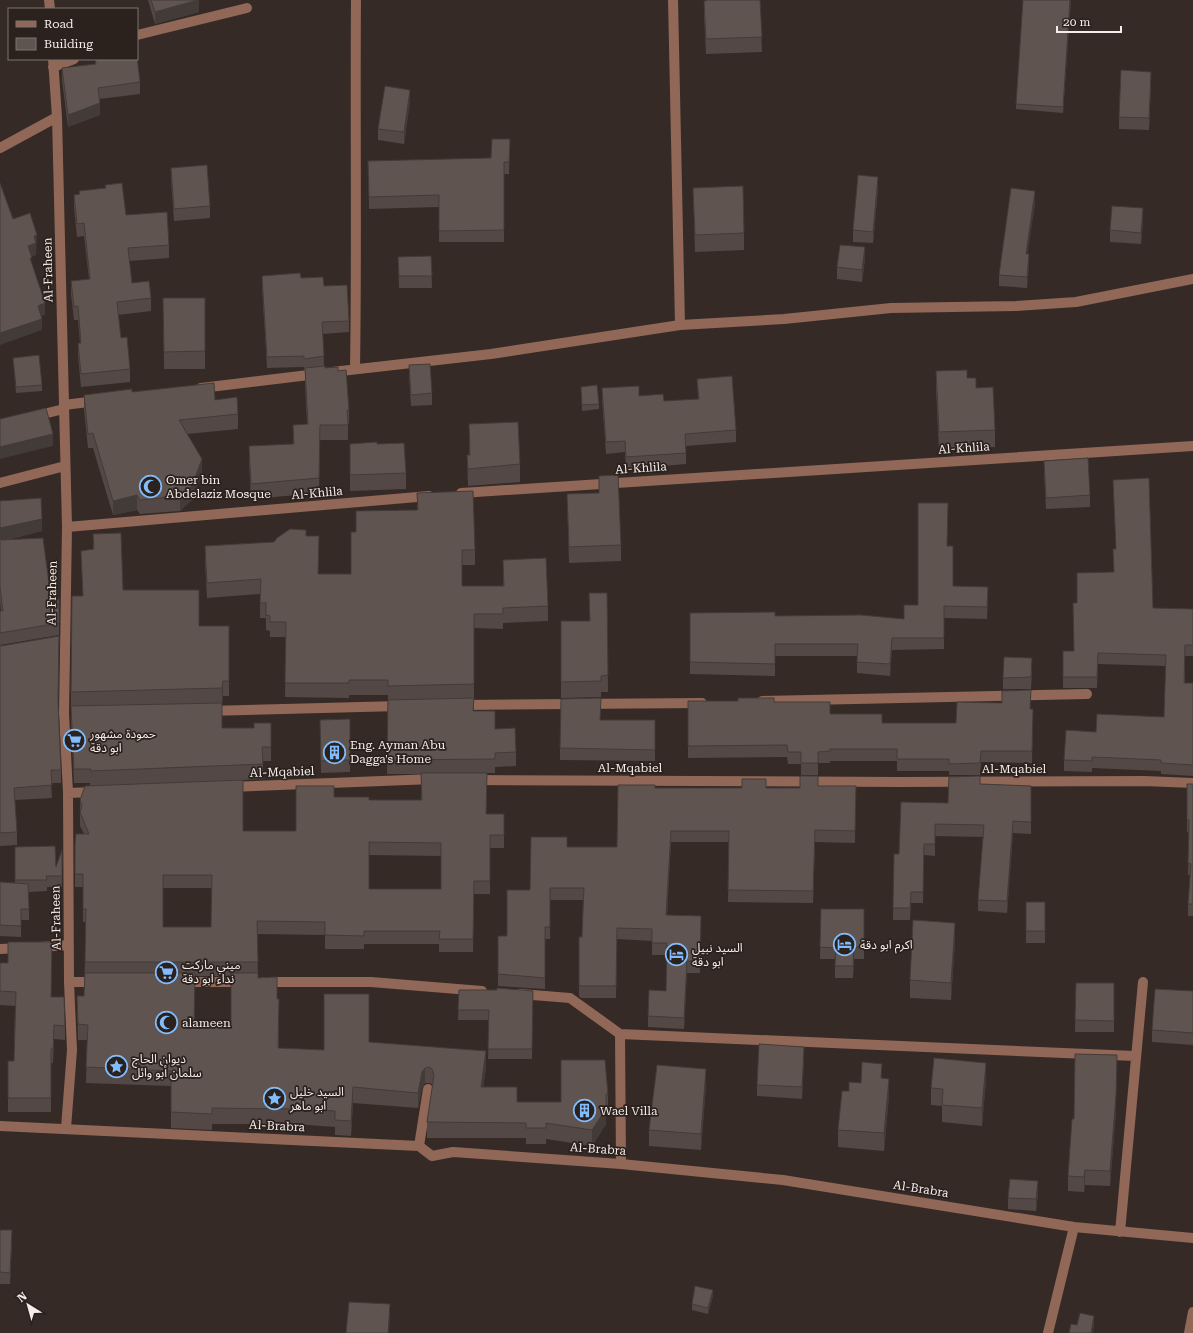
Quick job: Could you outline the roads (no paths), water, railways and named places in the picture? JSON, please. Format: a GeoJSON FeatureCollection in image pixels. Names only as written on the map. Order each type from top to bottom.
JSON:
{"type":"FeatureCollection","features":[{"type":"Feature","properties":{"kind":"street"},"geometry":{"type":"LineString","coordinates":[[355,369],[357,252],[354,136],[356,0]]}},
{"type":"Feature","properties":{"kind":"street"},"geometry":{"type":"LineString","coordinates":[[673,0],[680,325]]}},
{"type":"Feature","properties":{"kind":"street"},"geometry":{"type":"LineString","coordinates":[[138,34],[248,8]]}},
{"type":"Feature","properties":{"kind":"street"},"geometry":{"type":"LineString","coordinates":[[53,63],[69,60]]}},
{"type":"Feature","properties":{"kind":"street","name":"Al-Fraheen"},"geometry":{"type":"LineString","coordinates":[[53,63],[57,117],[64,466],[67,527],[61,642],[68,714],[69,982],[72,1050],[66,1128]]}},
{"type":"Feature","properties":{"kind":"street"},"geometry":{"type":"LineString","coordinates":[[0,148],[57,117]]}},
{"type":"Feature","properties":{"kind":"street"},"geometry":{"type":"LineString","coordinates":[[190,390],[355,369],[491,354],[680,325],[784,319],[891,308],[1016,306],[1076,302],[1193,279]]}},
{"type":"Feature","properties":{"kind":"street"},"geometry":{"type":"LineString","coordinates":[[21,419],[64,407],[104,400]]}},
{"type":"Feature","properties":{"kind":"street","name":"Al-Khlila"},"geometry":{"type":"LineString","coordinates":[[452,494],[522,488],[1193,446]]}},
{"type":"Feature","properties":{"kind":"street"},"geometry":{"type":"LineString","coordinates":[[0,483],[64,466]]}},
{"type":"Feature","properties":{"kind":"street","name":"Al-Khlila"},"geometry":{"type":"LineString","coordinates":[[67,527],[436,495]]}},
{"type":"Feature","properties":{"kind":"street"},"geometry":{"type":"LineString","coordinates":[[748,702],[1087,694]]}},
{"type":"Feature","properties":{"kind":"street"},"geometry":{"type":"LineString","coordinates":[[449,705],[709,702]]}},
{"type":"Feature","properties":{"kind":"street"},"geometry":{"type":"LineString","coordinates":[[197,711],[410,706]]}},
{"type":"Feature","properties":{"kind":"street","name":"Al-Mqabiel"},"geometry":{"type":"LineString","coordinates":[[219,787],[441,779]]}},
{"type":"Feature","properties":{"kind":"street","name":"Al-Mqabiel"},"geometry":{"type":"LineString","coordinates":[[465,780],[900,782],[1144,781],[1193,783]]}},
{"type":"Feature","properties":{"kind":"street"},"geometry":{"type":"LineString","coordinates":[[68,793],[107,792]]}},
{"type":"Feature","properties":{"kind":"street"},"geometry":{"type":"LineString","coordinates":[[0,949],[69,945]]}},
{"type":"Feature","properties":{"kind":"street"},"geometry":{"type":"LineString","coordinates":[[69,982],[109,982]]}},
{"type":"Feature","properties":{"kind":"street"},"geometry":{"type":"LineString","coordinates":[[173,982],[372,982],[490,992]]}},
{"type":"Feature","properties":{"kind":"street"},"geometry":{"type":"LineString","coordinates":[[1120,1232],[1143,982]]}},
{"type":"Feature","properties":{"kind":"street"},"geometry":{"type":"LineString","coordinates":[[506,993],[570,998],[620,1034],[1135,1056]]}},
{"type":"Feature","properties":{"kind":"street"},"geometry":{"type":"LineString","coordinates":[[620,1034],[621,1164]]}},
{"type":"Feature","properties":{"kind":"street"},"geometry":{"type":"LineString","coordinates":[[419,1146],[428,1090]]}},
{"type":"Feature","properties":{"kind":"street","name":"Al-Brabra"},"geometry":{"type":"LineString","coordinates":[[0,1126],[419,1146],[432,1156],[452,1152],[621,1164],[783,1180],[1074,1227],[1193,1238]]}},
{"type":"Feature","properties":{"kind":"street"},"geometry":{"type":"LineString","coordinates":[[1048,1333],[1074,1227]]}},
{"type":"Feature","properties":{"kind":"street"},"geometry":{"type":"LineString","coordinates":[[1189,1333],[1193,1312]]}},
{"type":"Feature","properties":{"kind":"place","name":"Omer bin Abdelaziz Mosque"},"geometry":{"type":"Point","coordinates":[151,487]}},
{"type":"Feature","properties":{"kind":"place","name":"حمودة مشهور ابو دقة"},"geometry":{"type":"Point","coordinates":[74,741]}},
{"type":"Feature","properties":{"kind":"place","name":"Eng. Ayman Abu Dagga's Home"},"geometry":{"type":"Point","coordinates":[335,752]}},
{"type":"Feature","properties":{"kind":"place","name":"اكرم ابو دقة"},"geometry":{"type":"Point","coordinates":[844,945]}},
{"type":"Feature","properties":{"kind":"place","name":"السيد نبيل ابو دقة"},"geometry":{"type":"Point","coordinates":[677,955]}},
{"type":"Feature","properties":{"kind":"place","name":"ميني ماركت نداء ابو دقة"},"geometry":{"type":"Point","coordinates":[167,972]}},
{"type":"Feature","properties":{"kind":"place","name":"alameen"},"geometry":{"type":"Point","coordinates":[167,1023]}},
{"type":"Feature","properties":{"kind":"place","name":"ديوان الحاج سلمان أبو وائل"},"geometry":{"type":"Point","coordinates":[117,1066]}},
{"type":"Feature","properties":{"kind":"place","name":"السيد خليل ابو ماهر"},"geometry":{"type":"Point","coordinates":[274,1099]}},
{"type":"Feature","properties":{"kind":"place","name":"Wael Villa"},"geometry":{"type":"Point","coordinates":[584,1111]}}]}
